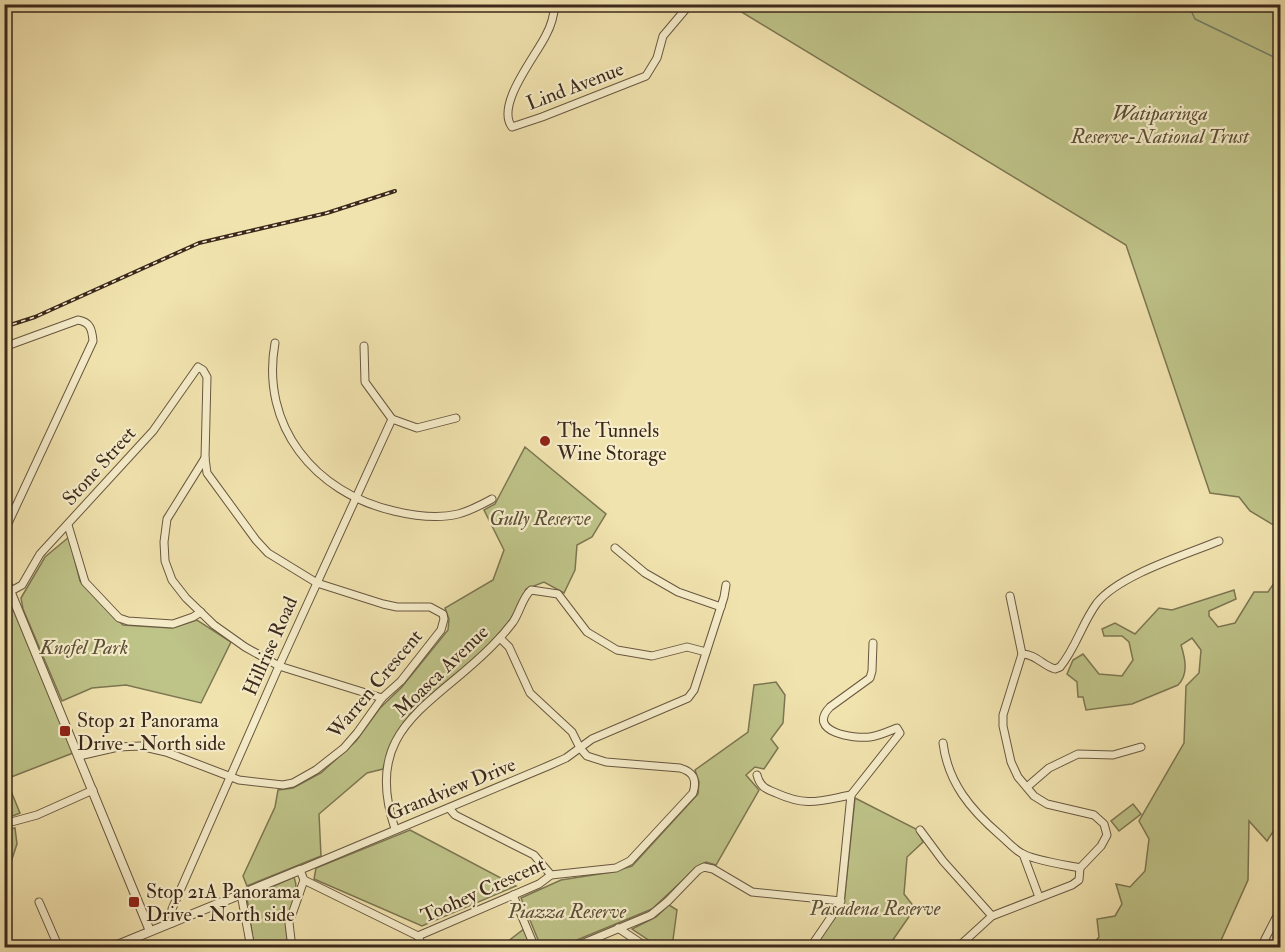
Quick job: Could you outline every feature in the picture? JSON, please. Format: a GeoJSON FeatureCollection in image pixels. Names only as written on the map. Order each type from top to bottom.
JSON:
{"type":"FeatureCollection","features":[{"type":"Feature","properties":{"kind":"street","name":"Lind Avenue"},"geometry":{"type":"LineString","coordinates":[[555,4],[552,23],[546,36],[524,71],[510,100],[508,120],[512,127],[649,74],[657,58],[663,36],[690,4]]}},
{"type":"Feature","properties":{"kind":"street"},"geometry":{"type":"LineString","coordinates":[[4,347],[78,320],[85,322],[92,329],[93,340],[4,532]]}},
{"type":"Feature","properties":{"kind":"street"},"geometry":{"type":"LineString","coordinates":[[275,343],[272,389],[277,409],[285,429],[313,467],[331,485],[355,499],[382,508],[425,516],[457,514],[492,499]]}},
{"type":"Feature","properties":{"kind":"street"},"geometry":{"type":"LineString","coordinates":[[364,346],[365,382],[392,418],[417,428],[456,418]]}},
{"type":"Feature","properties":{"kind":"street","name":"Stone Street"},"geometry":{"type":"LineString","coordinates":[[11,591],[22,585],[40,554],[153,431],[198,367],[207,377],[205,458]]}},
{"type":"Feature","properties":{"kind":"street","name":"Hillrise Road"},"geometry":{"type":"LineString","coordinates":[[172,923],[172,909],[392,418]]}},
{"type":"Feature","properties":{"kind":"street"},"geometry":{"type":"LineString","coordinates":[[205,458],[207,473],[256,540],[268,553],[317,583]]}},
{"type":"Feature","properties":{"kind":"street"},"geometry":{"type":"LineString","coordinates":[[205,458],[167,519],[164,542],[165,561],[172,580],[214,625],[245,647],[279,666],[382,698]]}},
{"type":"Feature","properties":{"kind":"street"},"geometry":{"type":"LineString","coordinates":[[68,525],[85,582],[119,618],[128,621],[173,624],[201,612]]}},
{"type":"Feature","properties":{"kind":"street"},"geometry":{"type":"LineString","coordinates":[[1022,654],[1026,653],[1039,658],[1049,668],[1060,667],[1091,612],[1109,591],[1125,580],[1219,541]]}},
{"type":"Feature","properties":{"kind":"street"},"geometry":{"type":"LineString","coordinates":[[615,549],[645,573],[678,592],[721,606]]}},
{"type":"Feature","properties":{"kind":"street"},"geometry":{"type":"LineString","coordinates":[[5,576],[150,931]]}},
{"type":"Feature","properties":{"kind":"street","name":"Warren Crescent"},"geometry":{"type":"LineString","coordinates":[[79,756],[118,747],[140,746],[166,752],[230,777],[283,785],[293,783],[316,770],[344,748],[371,716],[382,698],[401,681],[441,630],[444,619],[443,614],[430,607],[397,607],[317,583]]}},
{"type":"Feature","properties":{"kind":"street","name":"Grandview Drive"},"geometry":{"type":"LineString","coordinates":[[110,948],[548,766],[592,739],[688,698],[694,690],[726,585]]}},
{"type":"Feature","properties":{"kind":"street","name":"Moasca Avenue"},"geometry":{"type":"LineString","coordinates":[[395,829],[385,777],[394,741],[411,718],[500,638],[513,622],[528,592],[534,589],[558,594],[586,632],[617,650],[652,656],[687,647],[706,652]]}},
{"type":"Feature","properties":{"kind":"street"},"geometry":{"type":"LineString","coordinates":[[957,948],[992,916],[1072,885],[1079,880],[1080,868],[1101,846],[1107,835],[1104,824],[1094,815],[1047,804],[1034,796],[1018,777],[1011,762],[1003,726],[1006,701],[1022,654],[1010,596]]}},
{"type":"Feature","properties":{"kind":"street"},"geometry":{"type":"LineString","coordinates":[[500,638],[509,647],[530,693],[572,732],[580,748]]}},
{"type":"Feature","properties":{"kind":"street"},"geometry":{"type":"LineString","coordinates":[[810,948],[841,901],[851,795],[900,733],[897,728],[870,737],[831,732],[825,725],[825,713],[830,707],[870,678],[873,644]]}},
{"type":"Feature","properties":{"kind":"street"},"geometry":{"type":"LineString","coordinates":[[943,744],[945,759],[962,795],[977,815],[1023,854],[1080,868]]}},
{"type":"Feature","properties":{"kind":"street"},"geometry":{"type":"LineString","coordinates":[[1027,787],[1049,768],[1078,754],[1113,755],[1141,747]]}},
{"type":"Feature","properties":{"kind":"street","name":"Toohey Crescent"},"geometry":{"type":"LineString","coordinates":[[418,936],[539,884],[551,875],[616,868],[630,861],[693,793],[696,785],[689,771],[680,768],[606,762],[588,756],[580,748]]}},
{"type":"Feature","properties":{"kind":"street"},"geometry":{"type":"LineString","coordinates":[[757,775],[760,784],[765,788],[795,802],[815,802],[851,795]]}},
{"type":"Feature","properties":{"kind":"street"},"geometry":{"type":"LineString","coordinates":[[4,824],[37,814],[93,790]]}},
{"type":"Feature","properties":{"kind":"street"},"geometry":{"type":"LineString","coordinates":[[449,808],[455,815],[534,855],[551,875]]}},
{"type":"Feature","properties":{"kind":"street"},"geometry":{"type":"LineString","coordinates":[[920,830],[943,861],[992,916]]}},
{"type":"Feature","properties":{"kind":"street"},"geometry":{"type":"LineString","coordinates":[[1023,854],[1039,897]]}},
{"type":"Feature","properties":{"kind":"street"},"geometry":{"type":"LineString","coordinates":[[572,948],[651,915],[698,870],[704,867],[713,868],[752,892],[841,901]]}},
{"type":"Feature","properties":{"kind":"street"},"geometry":{"type":"LineString","coordinates":[[292,948],[289,923],[304,880],[300,870]]}},
{"type":"Feature","properties":{"kind":"street"},"geometry":{"type":"LineString","coordinates":[[304,880],[418,936],[423,948]]}},
{"type":"Feature","properties":{"kind":"street"},"geometry":{"type":"LineString","coordinates":[[241,894],[251,948]]}},
{"type":"Feature","properties":{"kind":"street"},"geometry":{"type":"LineString","coordinates":[[513,895],[535,948]]}},
{"type":"Feature","properties":{"kind":"street"},"geometry":{"type":"LineString","coordinates":[[39,902],[59,948]]}},
{"type":"Feature","properties":{"kind":"street"},"geometry":{"type":"LineString","coordinates":[[1262,948],[1281,910]]}},
{"type":"Feature","properties":{"kind":"street"},"geometry":{"type":"LineString","coordinates":[[618,928],[648,948]]}},
{"type":"Feature","properties":{"kind":"green space","name":"Watiparinga Reserve-National Trust"},"geometry":{"type":"Polygon","coordinates":[[[730,5],[1280,5],[1280,529],[1250,511],[1239,497],[1210,493],[1126,245],[730,5]]]}},
{"type":"Feature","properties":{"kind":"green space","name":"Gully Reserve"},"geometry":{"type":"Polygon","coordinates":[[[525,447],[606,514],[592,537],[577,545],[575,570],[564,593],[544,582],[526,589],[516,610],[490,644],[425,700],[404,722],[393,741],[383,769],[367,773],[319,814],[321,856],[247,886],[243,876],[275,807],[278,790],[293,788],[321,773],[356,741],[380,708],[401,688],[448,630],[449,619],[445,608],[493,580],[504,550],[484,510],[495,504],[525,447]]]}},
{"type":"Feature","properties":{"kind":"green space","name":"Knofel Park"},"geometry":{"type":"Polygon","coordinates":[[[69,537],[80,581],[123,625],[172,628],[197,620],[231,642],[201,703],[126,685],[92,688],[62,701],[23,609],[21,598],[45,557],[69,537]]]}},
{"type":"Feature","properties":{"kind":"green space"},"geometry":{"type":"Polygon","coordinates":[[[1280,574],[1280,832],[1276,827],[1267,841],[1249,821],[1248,880],[1218,947],[1090,947],[1099,937],[1097,919],[1115,916],[1122,904],[1116,884],[1130,887],[1145,871],[1149,839],[1139,821],[1184,743],[1186,686],[1199,673],[1201,650],[1192,638],[1181,645],[1185,671],[1178,685],[1132,704],[1086,710],[1083,697],[1078,697],[1077,682],[1067,674],[1073,660],[1083,654],[1099,674],[1122,676],[1133,660],[1129,642],[1122,636],[1104,636],[1102,629],[1115,623],[1135,634],[1159,608],[1172,610],[1234,590],[1236,599],[1209,611],[1209,616],[1218,627],[1235,623],[1254,592],[1268,592],[1280,574]]]}},
{"type":"Feature","properties":{"kind":"green space"},"geometry":{"type":"Polygon","coordinates":[[[4,587],[73,753],[6,779],[20,813],[5,819],[4,587]]]}},
{"type":"Feature","properties":{"kind":"green space","name":"Piazza Reserve"},"geometry":{"type":"Polygon","coordinates":[[[776,682],[785,695],[783,723],[771,739],[778,748],[764,769],[755,767],[746,775],[759,790],[716,865],[706,862],[698,866],[652,909],[560,947],[541,947],[521,898],[561,880],[612,872],[632,866],[698,794],[699,782],[695,770],[748,732],[754,685],[776,682]]]}},
{"type":"Feature","properties":{"kind":"green space","name":"Pasadena Reserve"},"geometry":{"type":"Polygon","coordinates":[[[855,798],[916,829],[923,842],[907,857],[904,894],[915,908],[888,947],[813,948],[844,904],[855,798]]]}},
{"type":"Feature","properties":{"kind":"green space"},"geometry":{"type":"Polygon","coordinates":[[[1133,804],[1141,814],[1119,831],[1111,821],[1133,804]]]}},
{"type":"Feature","properties":{"kind":"green space"},"geometry":{"type":"Polygon","coordinates":[[[15,828],[17,844],[5,874],[5,830],[15,828]]]}},
{"type":"Feature","properties":{"kind":"green space"},"geometry":{"type":"Polygon","coordinates":[[[410,830],[516,886],[422,926],[314,879],[316,868],[410,830]]]}},
{"type":"Feature","properties":{"kind":"green space"},"geometry":{"type":"Polygon","coordinates":[[[294,877],[296,894],[287,928],[289,947],[254,947],[247,898],[294,877]]]}},
{"type":"Feature","properties":{"kind":"green space"},"geometry":{"type":"Polygon","coordinates":[[[669,905],[677,910],[672,947],[659,947],[632,929],[656,917],[669,905]]]}},
{"type":"Feature","properties":{"kind":"green space"},"geometry":{"type":"Polygon","coordinates":[[[524,929],[532,948],[499,948],[524,929]]]}},
{"type":"Feature","properties":{"kind":"waterway"},"geometry":{"type":"LineString","coordinates":[[1188,4],[1195,19],[1280,60]]}},
{"type":"Feature","properties":{"kind":"railway"},"geometry":{"type":"LineString","coordinates":[[4,327],[35,317],[199,243],[327,213],[395,191]]}},
{"type":"Feature","properties":{"kind":"place","name":"The Tunnels Wine Storage"},"geometry":{"type":"Point","coordinates":[545,441]}},
{"type":"Feature","properties":{"kind":"place","name":"Stop 21 Panorama Drive - North side"},"geometry":{"type":"Point","coordinates":[65,731]}},
{"type":"Feature","properties":{"kind":"place","name":"Stop 21A Panorama Drive - North side"},"geometry":{"type":"Point","coordinates":[134,902]}}]}
